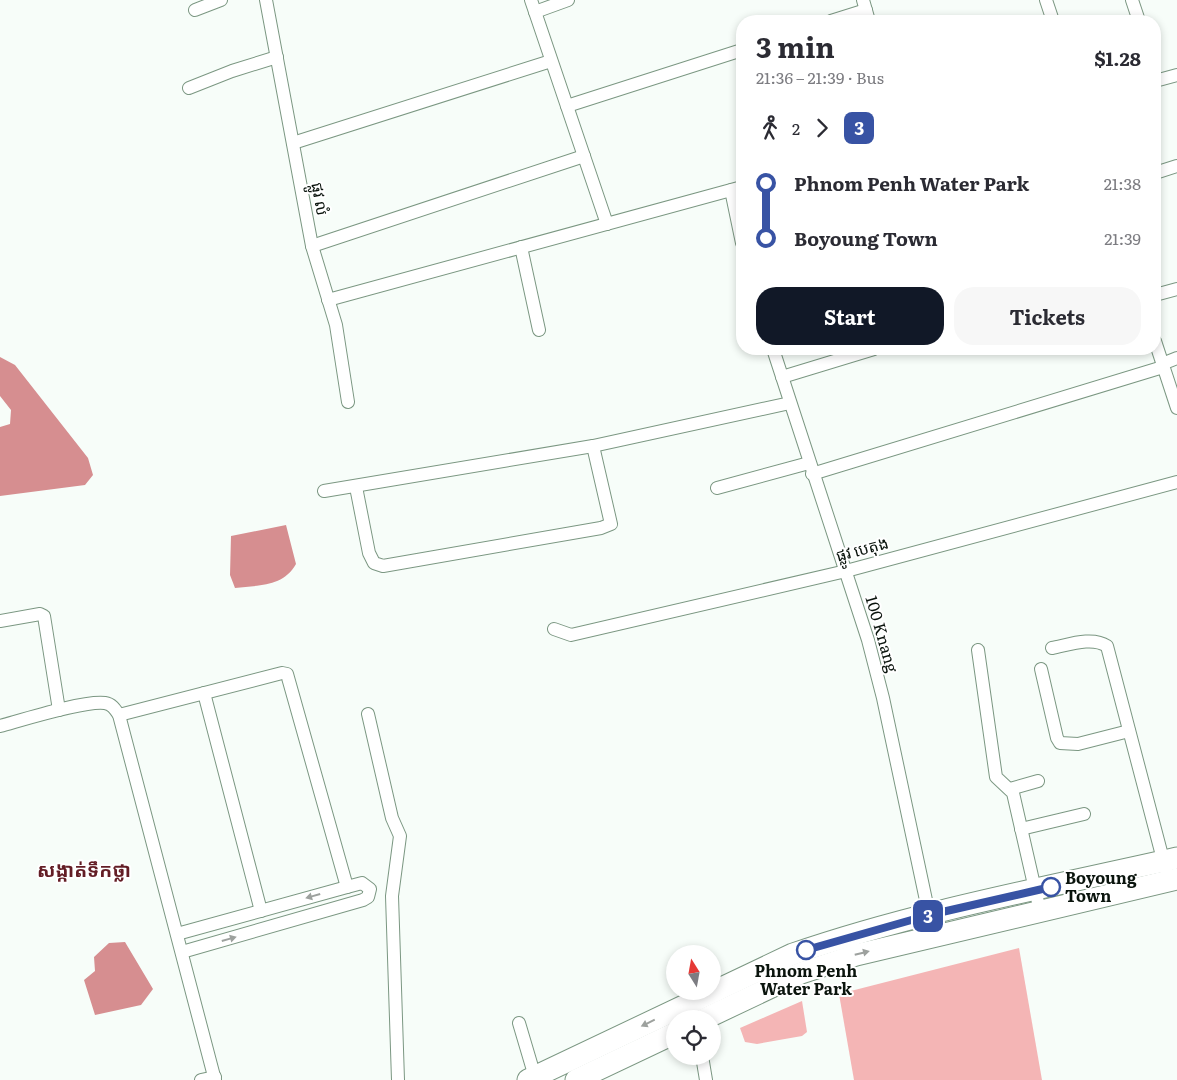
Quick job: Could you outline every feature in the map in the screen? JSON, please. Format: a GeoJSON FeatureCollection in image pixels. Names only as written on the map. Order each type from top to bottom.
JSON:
{"type":"FeatureCollection","features":[{"type":"Feature","properties":{"kind":"highway"},"geometry":{"type":"LineString","coordinates":[[531,1079],[793,954],[832,940],[931,926],[1171,869]]}},
{"type":"Feature","properties":{"kind":"highway"},"geometry":{"type":"LineString","coordinates":[[721,1011],[801,973],[856,955],[931,926]]}},
{"type":"Feature","properties":{"kind":"highway"},"geometry":{"type":"LineString","coordinates":[[576,1080],[666,1037]]}},
{"type":"Feature","properties":{"kind":"street"},"geometry":{"type":"LineString","coordinates":[[195,10],[221,0]]}},
{"type":"Feature","properties":{"kind":"street","name":"ផ្លូវ លំ"},"geometry":{"type":"LineString","coordinates":[[266,0],[312,246],[336,325],[348,402]]}},
{"type":"Feature","properties":{"kind":"street"},"geometry":{"type":"LineString","coordinates":[[568,0],[533,6],[607,224]]}},
{"type":"Feature","properties":{"kind":"street"},"geometry":{"type":"LineString","coordinates":[[1046,0],[1051,15]]}},
{"type":"Feature","properties":{"kind":"street"},"geometry":{"type":"LineString","coordinates":[[1132,0],[1137,15]]}},
{"type":"Feature","properties":{"kind":"street"},"geometry":{"type":"LineString","coordinates":[[850,15],[866,10]]}},
{"type":"Feature","properties":{"kind":"street"},"geometry":{"type":"LineString","coordinates":[[567,106],[736,52]]}},
{"type":"Feature","properties":{"kind":"street"},"geometry":{"type":"LineString","coordinates":[[189,88],[232,71],[277,57]]}},
{"type":"Feature","properties":{"kind":"street"},"geometry":{"type":"LineString","coordinates":[[293,143],[551,61]]}},
{"type":"Feature","properties":{"kind":"street"},"geometry":{"type":"LineString","coordinates":[[1161,77],[1177,75]]}},
{"type":"Feature","properties":{"kind":"street"},"geometry":{"type":"LineString","coordinates":[[312,246],[584,156]]}},
{"type":"Feature","properties":{"kind":"street"},"geometry":{"type":"LineString","coordinates":[[1161,171],[1177,166]]}},
{"type":"Feature","properties":{"kind":"street"},"geometry":{"type":"LineString","coordinates":[[328,300],[736,189]]}},
{"type":"Feature","properties":{"kind":"street"},"geometry":{"type":"LineString","coordinates":[[522,247],[539,330]]}},
{"type":"Feature","properties":{"kind":"street"},"geometry":{"type":"LineString","coordinates":[[1161,294],[1177,289]]}},
{"type":"Feature","properties":{"kind":"street","name":"100 Knang"},"geometry":{"type":"LineString","coordinates":[[775,355],[846,571],[883,698],[931,926]]}},
{"type":"Feature","properties":{"kind":"street"},"geometry":{"type":"LineString","coordinates":[[782,377],[854,355]]}},
{"type":"Feature","properties":{"kind":"street"},"geometry":{"type":"LineString","coordinates":[[1159,355],[1177,408]]}},
{"type":"Feature","properties":{"kind":"street"},"geometry":{"type":"LineString","coordinates":[[718,488],[811,468],[1163,366],[1177,358]]}},
{"type":"Feature","properties":{"kind":"street"},"geometry":{"type":"LineString","coordinates":[[324,491],[593,446],[790,403]]}},
{"type":"Feature","properties":{"kind":"street"},"geometry":{"type":"LineString","coordinates":[[356,487],[370,554],[374,563],[383,566],[438,557],[601,528],[611,524],[593,446]]}},
{"type":"Feature","properties":{"kind":"street","name":"ផ្លូវ បេតុង"},"geometry":{"type":"LineString","coordinates":[[554,629],[571,635],[846,571],[1177,482]]}},
{"type":"Feature","properties":{"kind":"street"},"geometry":{"type":"LineString","coordinates":[[0,621],[40,614],[44,616],[59,710]]}},
{"type":"Feature","properties":{"kind":"street"},"geometry":{"type":"LineString","coordinates":[[1052,648],[1092,641],[1100,642],[1107,646],[1129,731],[1171,869]]}},
{"type":"Feature","properties":{"kind":"street"},"geometry":{"type":"LineString","coordinates":[[978,650],[996,777],[1013,793],[1033,902]]}},
{"type":"Feature","properties":{"kind":"street"},"geometry":{"type":"LineString","coordinates":[[1041,669],[1057,738],[1060,743],[1078,744],[1129,731]]}},
{"type":"Feature","properties":{"kind":"street"},"geometry":{"type":"LineString","coordinates":[[119,715],[282,673],[287,674],[347,886]]}},
{"type":"Feature","properties":{"kind":"street"},"geometry":{"type":"LineString","coordinates":[[204,693],[261,911]]}},
{"type":"Feature","properties":{"kind":"street"},"geometry":{"type":"LineString","coordinates":[[0,726],[59,710],[102,702],[110,705],[119,715],[215,1079],[201,1080]]}},
{"type":"Feature","properties":{"kind":"street"},"geometry":{"type":"LineString","coordinates":[[368,714],[392,818],[400,836],[392,896],[398,1080]]}},
{"type":"Feature","properties":{"kind":"street"},"geometry":{"type":"LineString","coordinates":[[1010,789],[1038,781]]}},
{"type":"Feature","properties":{"kind":"street"},"geometry":{"type":"LineString","coordinates":[[1021,829],[1084,814]]}},
{"type":"Feature","properties":{"kind":"street"},"geometry":{"type":"LineString","coordinates":[[178,934],[347,886],[362,883],[367,886],[370,894],[363,900],[182,952]]}},
{"type":"Feature","properties":{"kind":"street"},"geometry":{"type":"LineString","coordinates":[[519,1023],[531,1079]]}},
{"type":"Feature","properties":{"kind":"street"},"geometry":{"type":"LineString","coordinates":[[704,1065],[706,1080]]}},
{"type":"Feature","properties":{"kind":"shaded area"},"geometry":{"type":"Polygon","coordinates":[[[0,357],[15,365],[88,458],[93,475],[85,485],[0,496],[0,427],[10,424],[11,410],[0,396],[0,357]]]}},
{"type":"Feature","properties":{"kind":"shaded area"},"geometry":{"type":"Polygon","coordinates":[[[286,525],[296,564],[291,572],[270,584],[235,588],[230,575],[231,536],[286,525]]]}},
{"type":"Feature","properties":{"kind":"shaded area"},"geometry":{"type":"Polygon","coordinates":[[[125,942],[153,989],[141,1005],[95,1015],[84,980],[95,971],[94,957],[109,943],[125,942]]]}},
{"type":"Feature","properties":{"kind":"shaded area"},"geometry":{"type":"Polygon","coordinates":[[[1019,948],[1042,1080],[854,1080],[839,994],[1019,948]]]}},
{"type":"Feature","properties":{"kind":"shaded area"},"geometry":{"type":"Polygon","coordinates":[[[802,1001],[807,1032],[802,1036],[757,1044],[745,1042],[740,1028],[802,1001]]]}},
{"type":"Feature","properties":{"kind":"bus line","name":"3"},"geometry":{"type":"LineString","coordinates":[[806,950],[832,940],[929,915],[1051,887]]}},
{"type":"Feature","properties":{"kind":"place","name":"Boyoung Town"},"geometry":{"type":"Point","coordinates":[1051,887]}},
{"type":"Feature","properties":{"kind":"place","name":"Phnom Penh Water Park"},"geometry":{"type":"Point","coordinates":[806,950]}},
{"type":"Feature","properties":{"kind":"district","name":"សង្កាត់ទឹកថ្លា"},"geometry":{"type":"Point","coordinates":[84,870]}}]}
